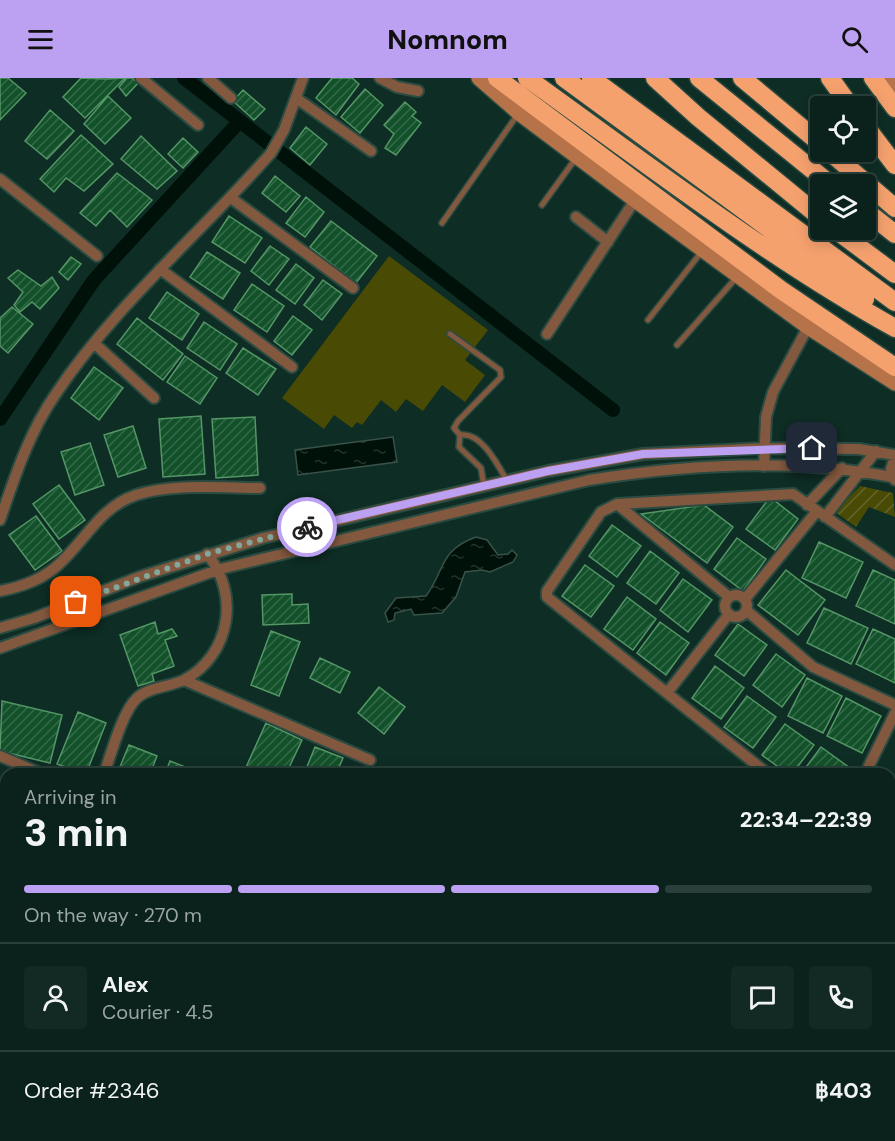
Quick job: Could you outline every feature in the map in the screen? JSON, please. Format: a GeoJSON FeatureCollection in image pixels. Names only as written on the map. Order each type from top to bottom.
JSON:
{"type":"FeatureCollection","features":[{"type":"Feature","properties":{"kind":"highway"},"geometry":{"type":"LineString","coordinates":[[497,78],[781,290],[895,367]]}},
{"type":"Feature","properties":{"kind":"highway"},"geometry":{"type":"LineString","coordinates":[[527,78],[845,300],[895,328]]}},
{"type":"Feature","properties":{"kind":"highway"},"geometry":{"type":"LineString","coordinates":[[564,78],[895,322]]}},
{"type":"Feature","properties":{"kind":"highway"},"geometry":{"type":"LineString","coordinates":[[591,78],[895,302]]}},
{"type":"Feature","properties":{"kind":"highway"},"geometry":{"type":"LineString","coordinates":[[655,78],[698,117],[810,209]]}},
{"type":"Feature","properties":{"kind":"highway"},"geometry":{"type":"LineString","coordinates":[[699,78],[818,174]]}},
{"type":"Feature","properties":{"kind":"highway"},"geometry":{"type":"LineString","coordinates":[[742,78],[810,135]]}},
{"type":"Feature","properties":{"kind":"highway"},"geometry":{"type":"LineString","coordinates":[[830,78],[843,96]]}},
{"type":"Feature","properties":{"kind":"highway"},"geometry":{"type":"LineString","coordinates":[[873,78],[895,108]]}},
{"type":"Feature","properties":{"kind":"highway"},"geometry":{"type":"LineString","coordinates":[[876,141],[895,165]]}},
{"type":"Feature","properties":{"kind":"highway"},"geometry":{"type":"LineString","coordinates":[[842,162],[895,208]]}},
{"type":"Feature","properties":{"kind":"highway"},"geometry":{"type":"LineString","coordinates":[[876,220],[895,234]]}},
{"type":"Feature","properties":{"kind":"highway"},"geometry":{"type":"LineString","coordinates":[[849,240],[895,274]]}},
{"type":"Feature","properties":{"kind":"street"},"geometry":{"type":"LineString","coordinates":[[141,78],[198,125]]}},
{"type":"Feature","properties":{"kind":"street"},"geometry":{"type":"LineString","coordinates":[[208,78],[231,98]]}},
{"type":"Feature","properties":{"kind":"street"},"geometry":{"type":"LineString","coordinates":[[0,520],[25,447],[54,396],[94,343],[160,269],[231,198],[264,160],[284,130],[303,78]]}},
{"type":"Feature","properties":{"kind":"street"},"geometry":{"type":"LineString","coordinates":[[380,78],[397,87],[418,91]]}},
{"type":"Feature","properties":{"kind":"street"},"geometry":{"type":"LineString","coordinates":[[478,78],[519,113],[808,327],[895,383]]}},
{"type":"Feature","properties":{"kind":"street"},"geometry":{"type":"LineString","coordinates":[[887,78],[895,88]]}},
{"type":"Feature","properties":{"kind":"street"},"geometry":{"type":"LineString","coordinates":[[296,98],[371,151]]}},
{"type":"Feature","properties":{"kind":"street"},"geometry":{"type":"LineString","coordinates":[[0,179],[97,256]]}},
{"type":"Feature","properties":{"kind":"street"},"geometry":{"type":"LineString","coordinates":[[231,198],[353,288]]}},
{"type":"Feature","properties":{"kind":"street"},"geometry":{"type":"LineString","coordinates":[[547,334],[635,200]]}},
{"type":"Feature","properties":{"kind":"street"},"geometry":{"type":"LineString","coordinates":[[576,217],[608,242]]}},
{"type":"Feature","properties":{"kind":"street"},"geometry":{"type":"LineString","coordinates":[[160,269],[292,368]]}},
{"type":"Feature","properties":{"kind":"street"},"geometry":{"type":"LineString","coordinates":[[764,466],[766,417],[773,392],[808,327]]}},
{"type":"Feature","properties":{"kind":"street"},"geometry":{"type":"LineString","coordinates":[[94,343],[154,398]]}},
{"type":"Feature","properties":{"kind":"street"},"geometry":{"type":"LineString","coordinates":[[0,628],[207,554],[284,532],[507,480],[643,454],[765,448],[876,451],[895,456],[894,478],[842,468],[764,466],[651,470],[589,480],[220,569],[0,648]]}},
{"type":"Feature","properties":{"kind":"street"},"geometry":{"type":"LineString","coordinates":[[816,511],[863,471],[876,451]]}},
{"type":"Feature","properties":{"kind":"street"},"geometry":{"type":"LineString","coordinates":[[729,614],[738,616],[816,511],[842,468]]}},
{"type":"Feature","properties":{"kind":"street"},"geometry":{"type":"LineString","coordinates":[[0,591],[40,578],[59,565],[100,519],[135,495],[157,489],[260,488]]}},
{"type":"Feature","properties":{"kind":"street"},"geometry":{"type":"LineString","coordinates":[[761,768],[546,594],[602,512],[617,504],[787,493],[797,496],[895,565]]}},
{"type":"Feature","properties":{"kind":"street"},"geometry":{"type":"LineString","coordinates":[[617,504],[729,597]]}},
{"type":"Feature","properties":{"kind":"street"},"geometry":{"type":"LineString","coordinates":[[106,768],[131,705],[147,692],[184,680],[216,650],[225,630],[228,612],[220,569],[207,554]]}},
{"type":"Feature","properties":{"kind":"street"},"geometry":{"type":"LineString","coordinates":[[729,597],[739,595],[813,667],[895,705]]}},
{"type":"Feature","properties":{"kind":"street"},"geometry":{"type":"LineString","coordinates":[[729,597],[725,605],[729,614]]}},
{"type":"Feature","properties":{"kind":"street"},"geometry":{"type":"LineString","coordinates":[[667,693],[729,614]]}},
{"type":"Feature","properties":{"kind":"street"},"geometry":{"type":"LineString","coordinates":[[184,680],[370,760]]}},
{"type":"Feature","properties":{"kind":"street"},"geometry":{"type":"LineString","coordinates":[[868,768],[895,712]]}},
{"type":"Feature","properties":{"kind":"street"},"geometry":{"type":"LineString","coordinates":[[0,756],[28,768]]}},
{"type":"Feature","properties":{"kind":"lane"},"geometry":{"type":"LineString","coordinates":[[442,223],[519,113]]}},
{"type":"Feature","properties":{"kind":"lane"},"geometry":{"type":"LineString","coordinates":[[542,205],[577,156]]}},
{"type":"Feature","properties":{"kind":"lane"},"geometry":{"type":"LineString","coordinates":[[648,320],[704,249]]}},
{"type":"Feature","properties":{"kind":"lane"},"geometry":{"type":"LineString","coordinates":[[677,345],[739,274]]}},
{"type":"Feature","properties":{"kind":"lane"},"geometry":{"type":"LineString","coordinates":[[450,334],[500,370],[501,377],[458,421],[454,428],[460,435],[472,437],[487,451],[507,480]]}},
{"type":"Feature","properties":{"kind":"lane"},"geometry":{"type":"LineString","coordinates":[[460,435],[459,447],[481,468],[484,486]]}},
{"type":"Feature","properties":{"kind":"shaded area"},"geometry":{"type":"Polygon","coordinates":[[[389,256],[488,330],[465,360],[485,375],[465,402],[442,385],[423,411],[406,399],[396,412],[381,400],[362,425],[357,422],[352,428],[334,415],[324,429],[282,398],[389,256]]]}},
{"type":"Feature","properties":{"kind":"shaded area"},"geometry":{"type":"Polygon","coordinates":[[[860,486],[893,493],[895,517],[869,507],[856,527],[835,512],[860,486]]]}},
{"type":"Feature","properties":{"kind":"water"},"geometry":{"type":"Polygon","coordinates":[[[393,437],[397,462],[298,475],[295,450],[393,437]]]}},
{"type":"Feature","properties":{"kind":"water"},"geometry":{"type":"Polygon","coordinates":[[[476,537],[487,540],[498,555],[508,554],[512,550],[517,555],[513,562],[490,572],[482,570],[465,572],[456,597],[442,613],[414,615],[411,609],[395,613],[394,620],[388,622],[385,613],[396,598],[426,596],[449,555],[464,542],[476,537]]]}},
{"type":"Feature","properties":{"kind":"building"},"geometry":{"type":"Polygon","coordinates":[[[0,78],[8,78],[26,93],[0,120],[0,78]]]}},
{"type":"Feature","properties":{"kind":"building"},"geometry":{"type":"Polygon","coordinates":[[[81,78],[125,78],[85,118],[63,97],[81,78]]]}},
{"type":"Feature","properties":{"kind":"building"},"geometry":{"type":"Polygon","coordinates":[[[127,78],[132,78],[138,83],[126,96],[119,87],[127,78]]]}},
{"type":"Feature","properties":{"kind":"building"},"geometry":{"type":"Polygon","coordinates":[[[332,78],[352,78],[359,84],[336,115],[316,98],[332,78]]]}},
{"type":"Feature","properties":{"kind":"building"},"geometry":{"type":"Polygon","coordinates":[[[365,89],[383,105],[360,133],[341,117],[365,89]]]}},
{"type":"Feature","properties":{"kind":"building"},"geometry":{"type":"Polygon","coordinates":[[[243,90],[265,109],[254,120],[233,101],[243,90]]]}},
{"type":"Feature","properties":{"kind":"building"},"geometry":{"type":"Polygon","coordinates":[[[108,96],[131,118],[105,144],[84,124],[108,96]]]}},
{"type":"Feature","properties":{"kind":"building"},"geometry":{"type":"Polygon","coordinates":[[[405,102],[416,112],[412,116],[421,123],[396,155],[385,148],[394,134],[384,125],[405,102]]]}},
{"type":"Feature","properties":{"kind":"building"},"geometry":{"type":"Polygon","coordinates":[[[50,110],[74,131],[47,159],[25,141],[50,110]]]}},
{"type":"Feature","properties":{"kind":"building"},"geometry":{"type":"Polygon","coordinates":[[[306,127],[327,144],[310,165],[290,148],[306,127]]]}},
{"type":"Feature","properties":{"kind":"building"},"geometry":{"type":"Polygon","coordinates":[[[81,135],[113,164],[84,191],[66,178],[54,192],[40,179],[81,135]]]}},
{"type":"Feature","properties":{"kind":"building"},"geometry":{"type":"Polygon","coordinates":[[[141,136],[177,171],[157,189],[121,159],[141,136]]]}},
{"type":"Feature","properties":{"kind":"building"},"geometry":{"type":"Polygon","coordinates":[[[183,138],[198,152],[183,168],[168,154],[183,138]]]}},
{"type":"Feature","properties":{"kind":"building"},"geometry":{"type":"Polygon","coordinates":[[[117,173],[152,200],[127,227],[110,210],[96,226],[80,213],[117,173]]]}},
{"type":"Feature","properties":{"kind":"building"},"geometry":{"type":"Polygon","coordinates":[[[275,176],[300,196],[286,212],[262,193],[275,176]]]}},
{"type":"Feature","properties":{"kind":"building"},"geometry":{"type":"Polygon","coordinates":[[[306,197],[324,212],[305,237],[286,223],[306,197]]]}},
{"type":"Feature","properties":{"kind":"building"},"geometry":{"type":"Polygon","coordinates":[[[229,216],[262,238],[245,263],[212,242],[229,216]]]}},
{"type":"Feature","properties":{"kind":"building"},"geometry":{"type":"Polygon","coordinates":[[[331,221],[377,256],[356,283],[310,247],[331,221]]]}},
{"type":"Feature","properties":{"kind":"building"},"geometry":{"type":"Polygon","coordinates":[[[270,246],[289,259],[269,285],[251,271],[270,246]]]}},
{"type":"Feature","properties":{"kind":"building"},"geometry":{"type":"Polygon","coordinates":[[[207,252],[240,273],[223,299],[190,277],[207,252]]]}},
{"type":"Feature","properties":{"kind":"building"},"geometry":{"type":"Polygon","coordinates":[[[71,257],[81,264],[68,280],[59,272],[71,257]]]}},
{"type":"Feature","properties":{"kind":"building"},"geometry":{"type":"Polygon","coordinates":[[[296,264],[314,278],[295,304],[276,290],[296,264]]]}},
{"type":"Feature","properties":{"kind":"building"},"geometry":{"type":"Polygon","coordinates":[[[18,270],[41,286],[52,277],[59,288],[40,309],[32,302],[20,312],[14,305],[23,292],[8,278],[18,270]]]}},
{"type":"Feature","properties":{"kind":"building"},"geometry":{"type":"Polygon","coordinates":[[[323,280],[342,294],[322,320],[304,305],[323,280]]]}},
{"type":"Feature","properties":{"kind":"building"},"geometry":{"type":"Polygon","coordinates":[[[252,284],[284,306],[267,332],[234,310],[252,284]]]}},
{"type":"Feature","properties":{"kind":"building"},"geometry":{"type":"Polygon","coordinates":[[[167,292],[199,314],[182,340],[149,318],[167,292]]]}},
{"type":"Feature","properties":{"kind":"building"},"geometry":{"type":"Polygon","coordinates":[[[12,307],[33,324],[8,353],[0,346],[0,318],[12,307]]]}},
{"type":"Feature","properties":{"kind":"building"},"geometry":{"type":"Polygon","coordinates":[[[293,316],[312,330],[292,355],[274,341],[293,316]]]}},
{"type":"Feature","properties":{"kind":"building"},"geometry":{"type":"Polygon","coordinates":[[[137,318],[183,354],[163,380],[117,344],[137,318]]]}},
{"type":"Feature","properties":{"kind":"building"},"geometry":{"type":"Polygon","coordinates":[[[204,322],[237,344],[220,370],[187,348],[204,322]]]}},
{"type":"Feature","properties":{"kind":"building"},"geometry":{"type":"Polygon","coordinates":[[[243,348],[276,369],[258,395],[226,373],[243,348]]]}},
{"type":"Feature","properties":{"kind":"building"},"geometry":{"type":"Polygon","coordinates":[[[185,356],[217,378],[200,404],[167,382],[185,356]]]}},
{"type":"Feature","properties":{"kind":"building"},"geometry":{"type":"Polygon","coordinates":[[[94,367],[123,388],[99,420],[71,398],[94,367]]]}},
{"type":"Feature","properties":{"kind":"building"},"geometry":{"type":"Polygon","coordinates":[[[201,416],[205,474],[163,477],[159,419],[201,416]]]}},
{"type":"Feature","properties":{"kind":"building"},"geometry":{"type":"Polygon","coordinates":[[[255,417],[258,475],[216,478],[212,419],[255,417]]]}},
{"type":"Feature","properties":{"kind":"building"},"geometry":{"type":"Polygon","coordinates":[[[133,426],[146,468],[118,477],[104,435],[133,426]]]}},
{"type":"Feature","properties":{"kind":"building"},"geometry":{"type":"Polygon","coordinates":[[[90,443],[104,485],[75,495],[61,452],[90,443]]]}},
{"type":"Feature","properties":{"kind":"building"},"geometry":{"type":"Polygon","coordinates":[[[59,485],[85,520],[59,539],[33,504],[59,485]]]}},
{"type":"Feature","properties":{"kind":"building"},"geometry":{"type":"Polygon","coordinates":[[[770,497],[798,519],[775,550],[746,529],[770,497]]]}},
{"type":"Feature","properties":{"kind":"building"},"geometry":{"type":"Polygon","coordinates":[[[704,505],[733,527],[707,563],[641,514],[704,505]]]}},
{"type":"Feature","properties":{"kind":"building"},"geometry":{"type":"Polygon","coordinates":[[[36,516],[62,551],[35,570],[9,535],[36,516]]]}},
{"type":"Feature","properties":{"kind":"building"},"geometry":{"type":"Polygon","coordinates":[[[612,525],[641,546],[617,577],[589,556],[612,525]]]}},
{"type":"Feature","properties":{"kind":"building"},"geometry":{"type":"Polygon","coordinates":[[[737,538],[766,559],[743,591],[714,569],[737,538]]]}},
{"type":"Feature","properties":{"kind":"building"},"geometry":{"type":"Polygon","coordinates":[[[819,542],[863,562],[846,598],[802,578],[819,542]]]}},
{"type":"Feature","properties":{"kind":"building"},"geometry":{"type":"Polygon","coordinates":[[[650,551],[679,573],[656,604],[627,583],[650,551]]]}},
{"type":"Feature","properties":{"kind":"building"},"geometry":{"type":"Polygon","coordinates":[[[585,565],[614,586],[591,617],[562,596],[585,565]]]}},
{"type":"Feature","properties":{"kind":"building"},"geometry":{"type":"Polygon","coordinates":[[[786,570],[825,600],[798,635],[758,605],[786,570]]]}},
{"type":"Feature","properties":{"kind":"building"},"geometry":{"type":"Polygon","coordinates":[[[873,570],[895,580],[895,624],[856,606],[873,570]]]}},
{"type":"Feature","properties":{"kind":"building"},"geometry":{"type":"Polygon","coordinates":[[[683,579],[712,600],[688,632],[660,610],[683,579]]]}},
{"type":"Feature","properties":{"kind":"building"},"geometry":{"type":"Polygon","coordinates":[[[292,594],[292,605],[308,604],[309,623],[263,625],[262,595],[292,594]]]}},
{"type":"Feature","properties":{"kind":"building"},"geometry":{"type":"Polygon","coordinates":[[[627,597],[656,619],[633,650],[604,629],[627,597]]]}},
{"type":"Feature","properties":{"kind":"building"},"geometry":{"type":"Polygon","coordinates":[[[824,608],[868,628],[851,664],[807,643],[824,608]]]}},
{"type":"Feature","properties":{"kind":"building"},"geometry":{"type":"Polygon","coordinates":[[[155,622],[158,634],[172,629],[177,636],[165,640],[174,666],[152,674],[154,681],[138,686],[120,635],[155,622]]]}},
{"type":"Feature","properties":{"kind":"building"},"geometry":{"type":"Polygon","coordinates":[[[660,622],[689,643],[666,675],[637,653],[660,622]]]}},
{"type":"Feature","properties":{"kind":"building"},"geometry":{"type":"Polygon","coordinates":[[[738,624],[767,645],[744,676],[715,655],[738,624]]]}},
{"type":"Feature","properties":{"kind":"building"},"geometry":{"type":"Polygon","coordinates":[[[873,629],[895,639],[895,683],[856,664],[873,629]]]}},
{"type":"Feature","properties":{"kind":"building"},"geometry":{"type":"Polygon","coordinates":[[[271,631],[300,642],[279,696],[251,685],[271,631]]]}},
{"type":"Feature","properties":{"kind":"building"},"geometry":{"type":"Polygon","coordinates":[[[776,654],[805,675],[782,707],[753,685],[776,654]]]}},
{"type":"Feature","properties":{"kind":"building"},"geometry":{"type":"Polygon","coordinates":[[[320,658],[350,672],[340,693],[310,678],[320,658]]]}},
{"type":"Feature","properties":{"kind":"building"},"geometry":{"type":"Polygon","coordinates":[[[715,666],[744,688],[721,719],[692,698],[715,666]]]}},
{"type":"Feature","properties":{"kind":"building"},"geometry":{"type":"Polygon","coordinates":[[[807,678],[842,696],[823,733],[788,716],[807,678]]]}},
{"type":"Feature","properties":{"kind":"building"},"geometry":{"type":"Polygon","coordinates":[[[379,687],[405,707],[384,734],[358,713],[379,687]]]}},
{"type":"Feature","properties":{"kind":"building"},"geometry":{"type":"Polygon","coordinates":[[[747,696],[776,717],[753,748],[724,727],[747,696]]]}},
{"type":"Feature","properties":{"kind":"building"},"geometry":{"type":"Polygon","coordinates":[[[846,698],[881,716],[862,753],[827,736],[846,698]]]}},
{"type":"Feature","properties":{"kind":"building"},"geometry":{"type":"Polygon","coordinates":[[[2,701],[62,715],[50,763],[0,751],[2,701]]]}},
{"type":"Feature","properties":{"kind":"building"},"geometry":{"type":"Polygon","coordinates":[[[78,712],[106,723],[88,768],[69,768],[57,764],[78,712]]]}},
{"type":"Feature","properties":{"kind":"building"},"geometry":{"type":"Polygon","coordinates":[[[266,723],[302,740],[289,768],[246,768],[266,723]]]}},
{"type":"Feature","properties":{"kind":"building"},"geometry":{"type":"Polygon","coordinates":[[[785,724],[814,745],[797,768],[780,768],[762,755],[785,724]]]}},
{"type":"Feature","properties":{"kind":"building"},"geometry":{"type":"Polygon","coordinates":[[[129,745],[157,756],[152,768],[119,768],[129,745]]]}},
{"type":"Feature","properties":{"kind":"building"},"geometry":{"type":"Polygon","coordinates":[[[315,747],[343,758],[339,768],[306,768],[315,747]]]}},
{"type":"Feature","properties":{"kind":"building"},"geometry":{"type":"Polygon","coordinates":[[[821,747],[850,768],[805,768],[821,747]]]}},
{"type":"Feature","properties":{"kind":"building"},"geometry":{"type":"Polygon","coordinates":[[[170,761],[188,768],[167,768],[170,761]]]}},
{"type":"Feature","properties":{"kind":"waterway"},"geometry":{"type":"LineString","coordinates":[[184,78],[613,410]]}},
{"type":"Feature","properties":{"kind":"waterway"},"geometry":{"type":"LineString","coordinates":[[0,419],[94,280],[239,122]]}},
{"type":"Feature","properties":{"kind":"way so far"},"geometry":{"type":"LineString","coordinates":[[76,602],[207,554],[307,527]]}},
{"type":"Feature","properties":{"kind":"route"},"geometry":{"type":"LineString","coordinates":[[307,527],[548,471],[643,454],[812,448]]}}]}
